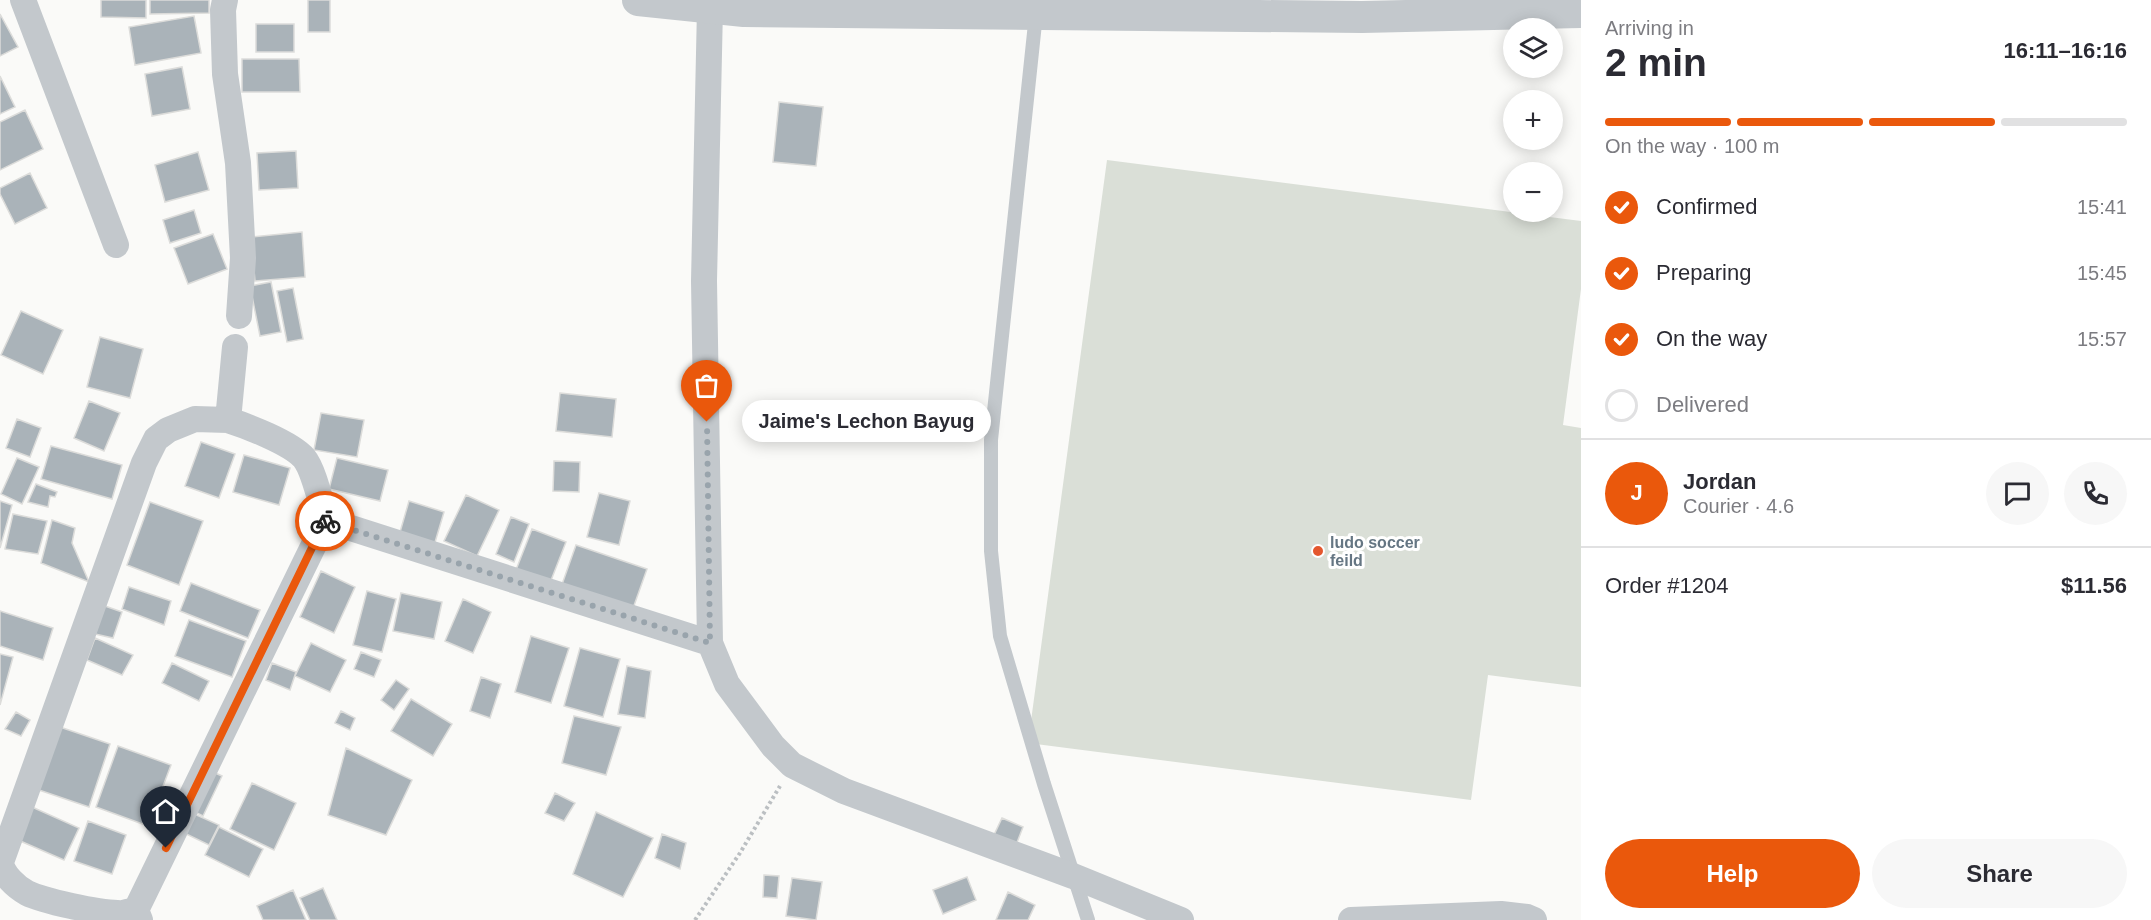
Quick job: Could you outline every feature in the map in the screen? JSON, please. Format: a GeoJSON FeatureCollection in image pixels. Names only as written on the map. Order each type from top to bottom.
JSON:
{"type":"FeatureCollection","features":[{"type":"Feature","properties":{"kind":"street"},"geometry":{"type":"LineString","coordinates":[[23,0],[117,245]]}},
{"type":"Feature","properties":{"kind":"street"},"geometry":{"type":"LineString","coordinates":[[225,0],[223,10],[225,74],[238,163],[243,258],[239,316]]}},
{"type":"Feature","properties":{"kind":"street"},"geometry":{"type":"LineString","coordinates":[[638,0],[710,4],[744,11],[1362,17],[1581,12]]}},
{"type":"Feature","properties":{"kind":"street"},"geometry":{"type":"LineString","coordinates":[[710,4],[704,281],[710,643],[728,684],[773,746],[792,765],[844,791],[1073,876],[1181,920]]}},
{"type":"Feature","properties":{"kind":"street"},"geometry":{"type":"LineString","coordinates":[[228,420],[235,347]]}},
{"type":"Feature","properties":{"kind":"street"},"geometry":{"type":"LineString","coordinates":[[195,419],[228,420],[288,445],[305,458],[317,487],[326,520],[138,915],[86,909],[28,893],[10,879],[0,862],[144,463],[156,439],[168,430],[195,419]]}},
{"type":"Feature","properties":{"kind":"street"},"geometry":{"type":"LineString","coordinates":[[326,520],[710,643]]}},
{"type":"Feature","properties":{"kind":"street"},"geometry":{"type":"LineString","coordinates":[[1351,920],[1502,914],[1534,920]]}},
{"type":"Feature","properties":{"kind":"lane"},"geometry":{"type":"LineString","coordinates":[[1036,14],[991,440],[992,551],[1000,636],[1088,920]]}},
{"type":"Feature","properties":{"kind":"path"},"geometry":{"type":"LineString","coordinates":[[695,920],[740,853],[792,765]]}},
{"type":"Feature","properties":{"kind":"shaded area","name":"ludo soccer feild"},"geometry":{"type":"Polygon","coordinates":[[[1107,160],[1503,211],[1503,222],[1563,222],[1563,219],[1581,221],[1581,289],[1563,425],[1581,428],[1581,687],[1488,675],[1471,800],[1028,743],[1107,160]]]}},
{"type":"Feature","properties":{"kind":"building"},"geometry":{"type":"Polygon","coordinates":[[[101,0],[146,0],[146,18],[101,17],[101,0]]]}},
{"type":"Feature","properties":{"kind":"building"},"geometry":{"type":"Polygon","coordinates":[[[150,0],[209,0],[209,13],[150,14],[150,0]]]}},
{"type":"Feature","properties":{"kind":"building"},"geometry":{"type":"Polygon","coordinates":[[[308,0],[330,0],[330,32],[308,32],[308,0]]]}},
{"type":"Feature","properties":{"kind":"building"},"geometry":{"type":"Polygon","coordinates":[[[0,14],[18,47],[0,56],[0,14]]]}},
{"type":"Feature","properties":{"kind":"building"},"geometry":{"type":"Polygon","coordinates":[[[194,16],[201,53],[135,65],[129,27],[194,16]]]}},
{"type":"Feature","properties":{"kind":"building"},"geometry":{"type":"Polygon","coordinates":[[[256,24],[294,24],[294,52],[256,52],[256,24]]]}},
{"type":"Feature","properties":{"kind":"building"},"geometry":{"type":"Polygon","coordinates":[[[242,59],[299,59],[300,92],[242,92],[242,59]]]}},
{"type":"Feature","properties":{"kind":"building"},"geometry":{"type":"Polygon","coordinates":[[[182,67],[190,109],[152,116],[145,74],[182,67]]]}},
{"type":"Feature","properties":{"kind":"building"},"geometry":{"type":"Polygon","coordinates":[[[0,76],[15,107],[0,114],[0,76]]]}},
{"type":"Feature","properties":{"kind":"building"},"geometry":{"type":"Polygon","coordinates":[[[779,102],[823,107],[816,166],[773,162],[779,102]]]}},
{"type":"Feature","properties":{"kind":"building"},"geometry":{"type":"Polygon","coordinates":[[[25,110],[43,149],[0,170],[0,122],[25,110]]]}},
{"type":"Feature","properties":{"kind":"building"},"geometry":{"type":"Polygon","coordinates":[[[296,151],[298,188],[259,190],[257,153],[296,151]]]}},
{"type":"Feature","properties":{"kind":"building"},"geometry":{"type":"Polygon","coordinates":[[[198,152],[209,190],[165,202],[155,165],[198,152]]]}},
{"type":"Feature","properties":{"kind":"building"},"geometry":{"type":"Polygon","coordinates":[[[30,173],[47,208],[15,224],[0,194],[0,188],[30,173]]]}},
{"type":"Feature","properties":{"kind":"building"},"geometry":{"type":"Polygon","coordinates":[[[194,210],[201,233],[170,243],[163,220],[194,210]]]}},
{"type":"Feature","properties":{"kind":"building"},"geometry":{"type":"Polygon","coordinates":[[[302,232],[305,277],[255,281],[251,237],[302,232]]]}},
{"type":"Feature","properties":{"kind":"building"},"geometry":{"type":"Polygon","coordinates":[[[213,234],[227,269],[188,284],[174,248],[213,234]]]}},
{"type":"Feature","properties":{"kind":"building"},"geometry":{"type":"Polygon","coordinates":[[[271,282],[281,332],[260,336],[250,286],[271,282]]]}},
{"type":"Feature","properties":{"kind":"building"},"geometry":{"type":"Polygon","coordinates":[[[293,288],[303,339],[287,342],[277,291],[293,288]]]}},
{"type":"Feature","properties":{"kind":"building"},"geometry":{"type":"Polygon","coordinates":[[[21,311],[63,330],[43,374],[1,355],[21,311]]]}},
{"type":"Feature","properties":{"kind":"building"},"geometry":{"type":"Polygon","coordinates":[[[100,337],[143,349],[130,398],[87,387],[100,337]]]}},
{"type":"Feature","properties":{"kind":"building"},"geometry":{"type":"Polygon","coordinates":[[[560,393],[616,399],[612,437],[556,431],[560,393]]]}},
{"type":"Feature","properties":{"kind":"building"},"geometry":{"type":"Polygon","coordinates":[[[89,401],[120,413],[104,451],[74,438],[89,401]]]}},
{"type":"Feature","properties":{"kind":"building"},"geometry":{"type":"Polygon","coordinates":[[[321,413],[364,420],[357,457],[314,450],[321,413]]]}},
{"type":"Feature","properties":{"kind":"building"},"geometry":{"type":"Polygon","coordinates":[[[17,419],[41,428],[30,457],[6,448],[17,419]]]}},
{"type":"Feature","properties":{"kind":"building"},"geometry":{"type":"Polygon","coordinates":[[[201,442],[235,454],[219,498],[185,486],[201,442]]]}},
{"type":"Feature","properties":{"kind":"building"},"geometry":{"type":"Polygon","coordinates":[[[51,446],[122,465],[112,499],[41,479],[51,446]]]}},
{"type":"Feature","properties":{"kind":"building"},"geometry":{"type":"Polygon","coordinates":[[[244,455],[290,468],[279,505],[233,492],[244,455]]]}},
{"type":"Feature","properties":{"kind":"building"},"geometry":{"type":"Polygon","coordinates":[[[17,458],[39,467],[22,504],[1,494],[17,458]]]}},
{"type":"Feature","properties":{"kind":"building"},"geometry":{"type":"Polygon","coordinates":[[[337,458],[388,470],[380,501],[329,489],[337,458]]]}},
{"type":"Feature","properties":{"kind":"building"},"geometry":{"type":"Polygon","coordinates":[[[554,461],[580,462],[579,492],[553,491],[554,461]]]}},
{"type":"Feature","properties":{"kind":"building"},"geometry":{"type":"Polygon","coordinates":[[[36,484],[57,492],[55,497],[50,496],[48,507],[28,502],[36,484]]]}},
{"type":"Feature","properties":{"kind":"building"},"geometry":{"type":"Polygon","coordinates":[[[599,493],[630,501],[619,545],[587,537],[599,493]]]}},
{"type":"Feature","properties":{"kind":"building"},"geometry":{"type":"Polygon","coordinates":[[[466,495],[499,510],[477,556],[444,541],[466,495]]]}},
{"type":"Feature","properties":{"kind":"building"},"geometry":{"type":"Polygon","coordinates":[[[0,501],[12,505],[0,548],[0,501]]]}},
{"type":"Feature","properties":{"kind":"building"},"geometry":{"type":"Polygon","coordinates":[[[409,501],[444,512],[433,549],[398,539],[409,501]]]}},
{"type":"Feature","properties":{"kind":"building"},"geometry":{"type":"Polygon","coordinates":[[[150,502],[203,521],[179,585],[127,565],[150,502]]]}},
{"type":"Feature","properties":{"kind":"building"},"geometry":{"type":"Polygon","coordinates":[[[13,514],[47,521],[38,554],[5,549],[13,514]]]}},
{"type":"Feature","properties":{"kind":"building"},"geometry":{"type":"Polygon","coordinates":[[[511,517],[529,524],[514,562],[496,554],[511,517]]]}},
{"type":"Feature","properties":{"kind":"building"},"geometry":{"type":"Polygon","coordinates":[[[52,520],[75,528],[72,543],[89,582],[41,563],[52,520]]]}},
{"type":"Feature","properties":{"kind":"building"},"geometry":{"type":"Polygon","coordinates":[[[532,529],[566,542],[548,588],[514,575],[532,529]]]}},
{"type":"Feature","properties":{"kind":"building"},"geometry":{"type":"Polygon","coordinates":[[[576,545],[647,569],[631,614],[560,590],[576,545]]]}},
{"type":"Feature","properties":{"kind":"building"},"geometry":{"type":"Polygon","coordinates":[[[321,571],[355,587],[334,633],[300,617],[321,571]]]}},
{"type":"Feature","properties":{"kind":"building"},"geometry":{"type":"Polygon","coordinates":[[[191,583],[260,610],[248,638],[180,611],[191,583]]]}},
{"type":"Feature","properties":{"kind":"building"},"geometry":{"type":"Polygon","coordinates":[[[129,587],[171,601],[164,625],[122,609],[129,587]]]}},
{"type":"Feature","properties":{"kind":"building"},"geometry":{"type":"Polygon","coordinates":[[[367,591],[396,599],[382,652],[353,645],[367,591]]]}},
{"type":"Feature","properties":{"kind":"building"},"geometry":{"type":"Polygon","coordinates":[[[401,593],[442,602],[434,639],[393,631],[401,593]]]}},
{"type":"Feature","properties":{"kind":"building"},"geometry":{"type":"Polygon","coordinates":[[[463,599],[491,612],[473,653],[445,641],[463,599]]]}},
{"type":"Feature","properties":{"kind":"building"},"geometry":{"type":"Polygon","coordinates":[[[105,606],[122,612],[113,638],[95,634],[105,606]]]}},
{"type":"Feature","properties":{"kind":"building"},"geometry":{"type":"Polygon","coordinates":[[[0,611],[53,628],[43,660],[0,646],[0,611]]]}},
{"type":"Feature","properties":{"kind":"building"},"geometry":{"type":"Polygon","coordinates":[[[189,620],[246,641],[232,677],[175,656],[189,620]]]}},
{"type":"Feature","properties":{"kind":"building"},"geometry":{"type":"Polygon","coordinates":[[[531,636],[569,648],[551,703],[515,692],[531,636]]]}},
{"type":"Feature","properties":{"kind":"building"},"geometry":{"type":"Polygon","coordinates":[[[95,638],[133,655],[122,675],[87,660],[95,638]]]}},
{"type":"Feature","properties":{"kind":"building"},"geometry":{"type":"Polygon","coordinates":[[[311,643],[346,660],[330,692],[295,676],[311,643]]]}},
{"type":"Feature","properties":{"kind":"building"},"geometry":{"type":"Polygon","coordinates":[[[580,648],[620,659],[603,717],[564,706],[580,648]]]}},
{"type":"Feature","properties":{"kind":"building"},"geometry":{"type":"Polygon","coordinates":[[[361,652],[381,660],[374,677],[354,669],[361,652]]]}},
{"type":"Feature","properties":{"kind":"building"},"geometry":{"type":"Polygon","coordinates":[[[0,654],[13,657],[0,705],[0,654]]]}},
{"type":"Feature","properties":{"kind":"building"},"geometry":{"type":"Polygon","coordinates":[[[172,663],[209,681],[199,701],[162,683],[172,663]]]}},
{"type":"Feature","properties":{"kind":"building"},"geometry":{"type":"Polygon","coordinates":[[[272,663],[296,672],[290,690],[266,680],[272,663]]]}},
{"type":"Feature","properties":{"kind":"building"},"geometry":{"type":"Polygon","coordinates":[[[627,666],[651,671],[645,718],[618,714],[627,666]]]}},
{"type":"Feature","properties":{"kind":"building"},"geometry":{"type":"Polygon","coordinates":[[[481,677],[501,684],[490,718],[470,711],[481,677]]]}},
{"type":"Feature","properties":{"kind":"building"},"geometry":{"type":"Polygon","coordinates":[[[396,680],[409,689],[394,710],[381,700],[396,680]]]}},
{"type":"Feature","properties":{"kind":"building"},"geometry":{"type":"Polygon","coordinates":[[[411,699],[452,724],[433,756],[391,731],[411,699]]]}},
{"type":"Feature","properties":{"kind":"building"},"geometry":{"type":"Polygon","coordinates":[[[341,711],[355,718],[350,730],[335,723],[341,711]]]}},
{"type":"Feature","properties":{"kind":"building"},"geometry":{"type":"Polygon","coordinates":[[[16,712],[30,720],[21,736],[5,729],[16,712]]]}},
{"type":"Feature","properties":{"kind":"building"},"geometry":{"type":"Polygon","coordinates":[[[574,716],[621,727],[606,775],[562,763],[574,716]]]}},
{"type":"Feature","properties":{"kind":"building"},"geometry":{"type":"Polygon","coordinates":[[[54,725],[110,744],[89,807],[33,788],[54,725]]]}},
{"type":"Feature","properties":{"kind":"building"},"geometry":{"type":"Polygon","coordinates":[[[118,746],[171,765],[148,826],[96,807],[118,746]]]}},
{"type":"Feature","properties":{"kind":"building"},"geometry":{"type":"Polygon","coordinates":[[[346,748],[412,780],[386,835],[328,815],[346,748]]]}},
{"type":"Feature","properties":{"kind":"building"},"geometry":{"type":"Polygon","coordinates":[[[206,769],[222,776],[203,816],[187,808],[206,769]]]}},
{"type":"Feature","properties":{"kind":"building"},"geometry":{"type":"Polygon","coordinates":[[[252,783],[296,803],[274,850],[230,829],[252,783]]]}},
{"type":"Feature","properties":{"kind":"building"},"geometry":{"type":"Polygon","coordinates":[[[555,793],[575,803],[564,821],[545,813],[555,793]]]}},
{"type":"Feature","properties":{"kind":"building"},"geometry":{"type":"Polygon","coordinates":[[[32,807],[79,828],[64,860],[18,840],[32,807]]]}},
{"type":"Feature","properties":{"kind":"building"},"geometry":{"type":"Polygon","coordinates":[[[190,812],[219,825],[209,845],[180,831],[190,812]]]}},
{"type":"Feature","properties":{"kind":"building"},"geometry":{"type":"Polygon","coordinates":[[[596,812],[653,838],[623,897],[573,874],[596,812]]]}},
{"type":"Feature","properties":{"kind":"building"},"geometry":{"type":"Polygon","coordinates":[[[1002,818],[1023,827],[1016,845],[994,835],[1002,818]]]}},
{"type":"Feature","properties":{"kind":"building"},"geometry":{"type":"Polygon","coordinates":[[[88,821],[126,835],[112,874],[74,861],[88,821]]]}},
{"type":"Feature","properties":{"kind":"building"},"geometry":{"type":"Polygon","coordinates":[[[219,827],[263,849],[249,877],[205,855],[219,827]]]}},
{"type":"Feature","properties":{"kind":"building"},"geometry":{"type":"Polygon","coordinates":[[[662,834],[686,843],[680,869],[655,858],[662,834]]]}},
{"type":"Feature","properties":{"kind":"building"},"geometry":{"type":"Polygon","coordinates":[[[764,875],[779,876],[777,898],[763,897],[764,875]]]}},
{"type":"Feature","properties":{"kind":"building"},"geometry":{"type":"Polygon","coordinates":[[[967,877],[976,900],[943,914],[933,890],[967,877]]]}},
{"type":"Feature","properties":{"kind":"building"},"geometry":{"type":"Polygon","coordinates":[[[792,878],[822,882],[816,920],[786,916],[792,878]]]}},
{"type":"Feature","properties":{"kind":"building"},"geometry":{"type":"Polygon","coordinates":[[[323,888],[337,920],[310,920],[300,898],[323,888]]]}},
{"type":"Feature","properties":{"kind":"building"},"geometry":{"type":"Polygon","coordinates":[[[293,890],[306,920],[263,920],[257,906],[293,890]]]}},
{"type":"Feature","properties":{"kind":"building"},"geometry":{"type":"Polygon","coordinates":[[[1008,892],[1035,905],[1028,920],[996,920],[1008,892]]]}},
{"type":"Feature","properties":{"kind":"way so far"},"geometry":{"type":"LineString","coordinates":[[325,521],[710,643],[707,422]]}},
{"type":"Feature","properties":{"kind":"place","name":"Jaime's Lechon Bayug"},"geometry":{"type":"Point","coordinates":[707,422]}},
{"type":"Feature","properties":{"kind":"place","name":"ludo soccer feild"},"geometry":{"type":"Point","coordinates":[1318,551]}},
{"type":"Feature","properties":{"kind":"route"},"geometry":{"type":"LineString","coordinates":[[166,848],[325,521]]}}]}
